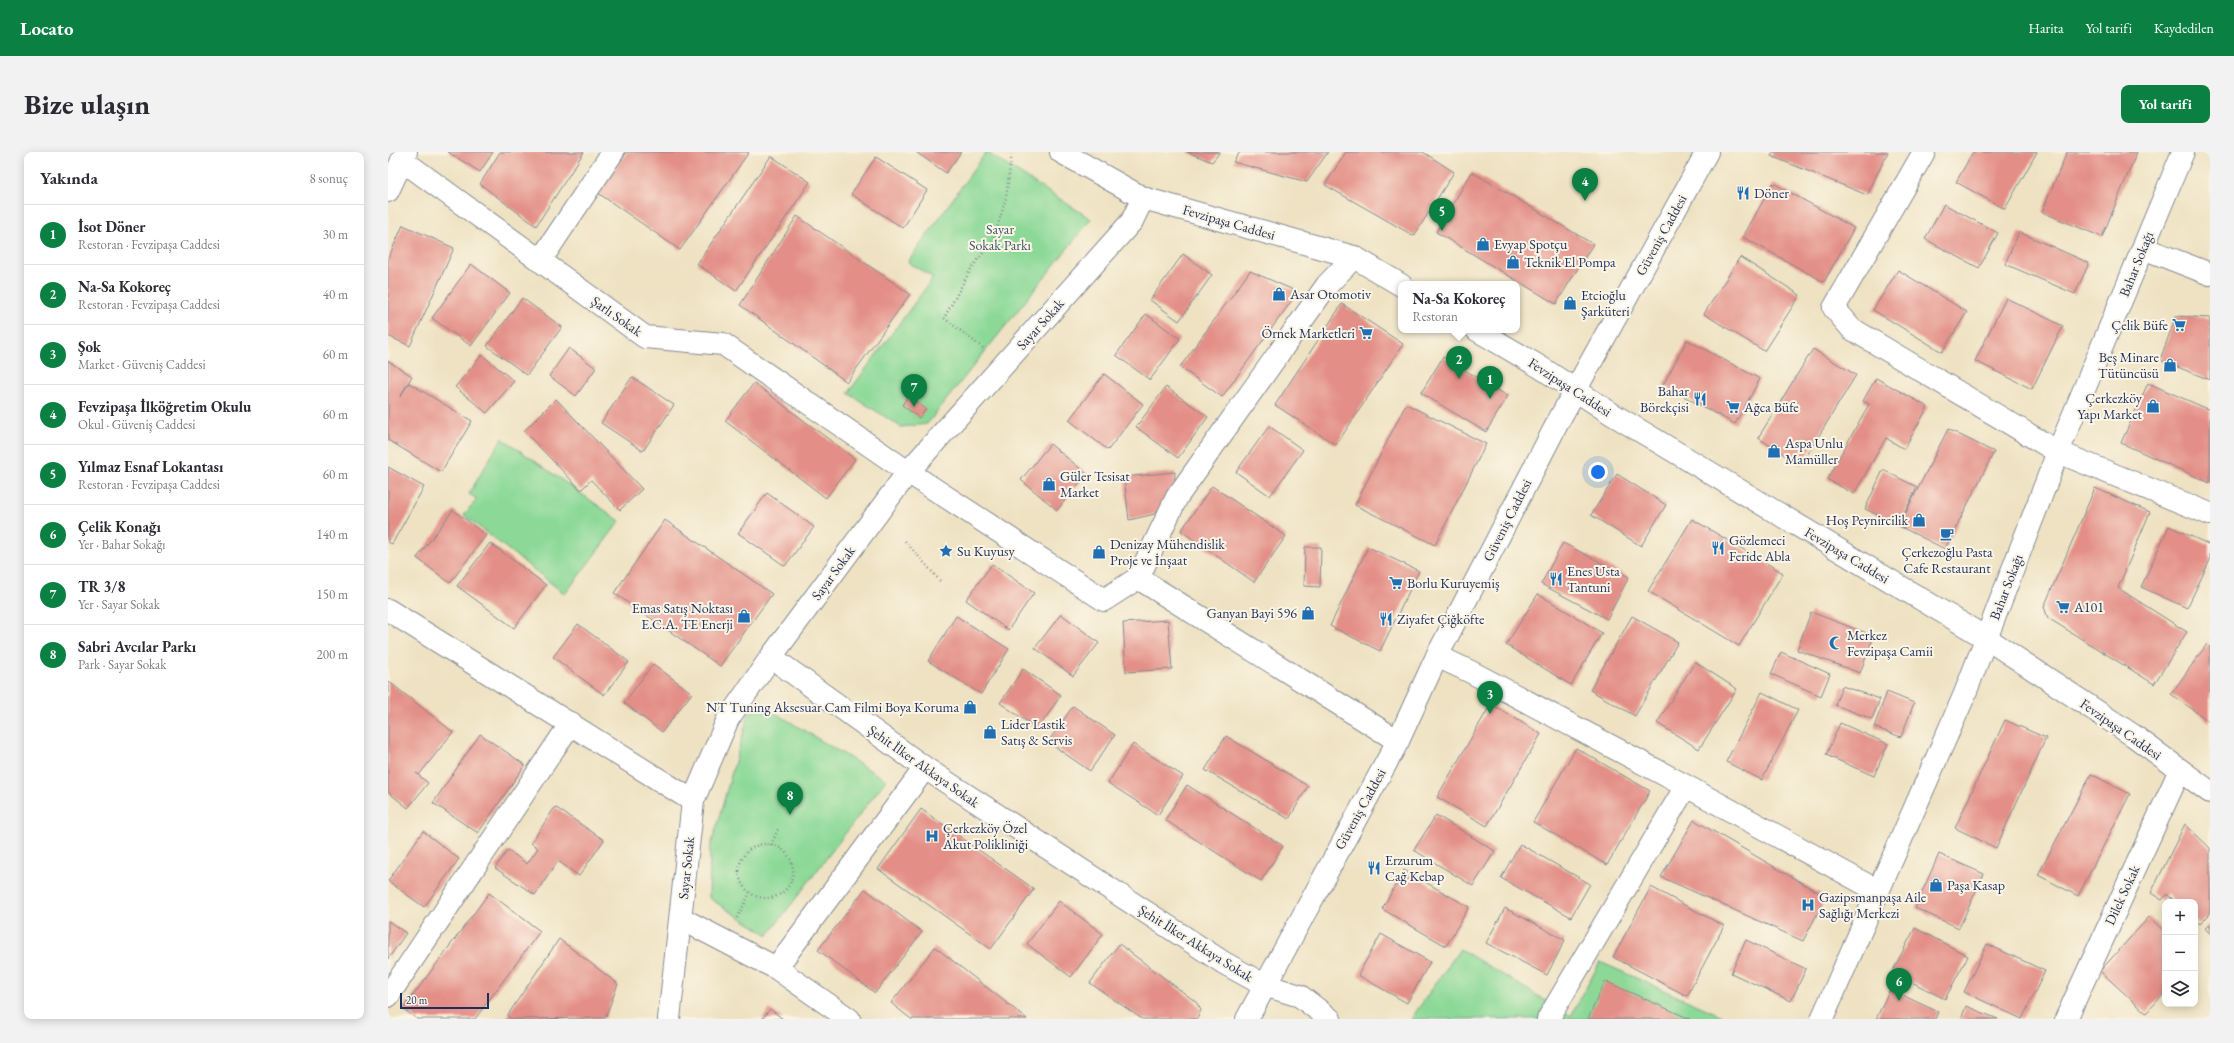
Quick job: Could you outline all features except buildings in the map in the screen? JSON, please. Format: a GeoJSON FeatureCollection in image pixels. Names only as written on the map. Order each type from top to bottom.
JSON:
{"type":"FeatureCollection","features":[{"type":"Feature","properties":{"kind":"street"},"geometry":{"type":"LineString","coordinates":[[540,261],[614,152]]}},
{"type":"Feature","properties":{"kind":"street","name":"Fevzipaşa Caddesi"},"geometry":{"type":"LineString","coordinates":[[1061,152],[1143,198],[1354,257],[1398,283]]}},
{"type":"Feature","properties":{"kind":"street","name":"Güveniş Caddesi"},"geometry":{"type":"LineString","coordinates":[[1247,1019],[1264,985],[1398,741],[1437,656],[1575,390],[1707,152]]}},
{"type":"Feature","properties":{"kind":"street"},"geometry":{"type":"LineString","coordinates":[[1924,152],[1834,308],[1852,329],[2058,452],[2210,514]]}},
{"type":"Feature","properties":{"kind":"street","name":"Bahar Sokağı"},"geometry":{"type":"LineString","coordinates":[[1822,1019],[1964,696],[2058,452],[2183,152]]}},
{"type":"Feature","properties":{"kind":"street"},"geometry":{"type":"LineString","coordinates":[[388,191],[404,156]]}},
{"type":"Feature","properties":{"kind":"street","name":"Şarlı Sokak"},"geometry":{"type":"LineString","coordinates":[[404,156],[540,261],[645,337],[723,344],[908,472],[1104,600],[1138,578]]}},
{"type":"Feature","properties":{"kind":"street","name":"Sayar Sokak"},"geometry":{"type":"LineString","coordinates":[[669,1019],[693,801],[728,719],[771,657],[908,472],[1132,221],[1143,198]]}},
{"type":"Feature","properties":{"kind":"street"},"geometry":{"type":"LineString","coordinates":[[2143,248],[2210,274]]}},
{"type":"Feature","properties":{"kind":"street"},"geometry":{"type":"LineString","coordinates":[[1354,257],[1327,285],[1177,497],[1138,578],[1398,741]]}},
{"type":"Feature","properties":{"kind":"street","name":"Fevzipaşa Caddesi"},"geometry":{"type":"LineString","coordinates":[[1482,333],[1612,414],[1986,638],[2134,736],[2210,792]]}},
{"type":"Feature","properties":{"kind":"street"},"geometry":{"type":"LineString","coordinates":[[388,610],[571,723],[693,801]]}},
{"type":"Feature","properties":{"kind":"street"},"geometry":{"type":"LineString","coordinates":[[1437,656],[1471,672],[1686,786],[1878,891]]}},
{"type":"Feature","properties":{"kind":"street","name":"Şehit İlker Akkaya Sokak"},"geometry":{"type":"LineString","coordinates":[[771,657],[925,768],[1224,964],[1264,985],[1300,996],[1330,1019]]}},
{"type":"Feature","properties":{"kind":"street"},"geometry":{"type":"LineString","coordinates":[[388,996],[571,723]]}},
{"type":"Feature","properties":{"kind":"street"},"geometry":{"type":"LineString","coordinates":[[776,968],[925,768]]}},
{"type":"Feature","properties":{"kind":"street","name":"Dilek Sokak"},"geometry":{"type":"LineString","coordinates":[[2066,1019],[2180,770]]}},
{"type":"Feature","properties":{"kind":"street"},"geometry":{"type":"LineString","coordinates":[[1548,1019],[1686,786]]}},
{"type":"Feature","properties":{"kind":"street"},"geometry":{"type":"LineString","coordinates":[[680,918],[776,968],[848,1019]]}},
{"type":"Feature","properties":{"kind":"path"},"geometry":{"type":"LineString","coordinates":[[986,350],[944,318],[971,269],[994,238],[1006,198],[1012,152]]}},
{"type":"Feature","properties":{"kind":"path"},"geometry":{"type":"LineString","coordinates":[[905,541],[940,582]]}},
{"type":"Feature","properties":{"kind":"path"},"geometry":{"type":"LineString","coordinates":[[771,845],[778,827]]}},
{"type":"Feature","properties":{"kind":"path"},"geometry":{"type":"LineString","coordinates":[[764,844],[771,845],[785,850],[791,858],[794,869],[793,878],[788,888],[781,894],[764,899],[755,896],[745,889],[740,878],[739,866],[744,856],[752,847],[764,844]]}},
{"type":"Feature","properties":{"kind":"green space","name":"Sayar Sokak Parkı"},"geometry":{"type":"Polygon","coordinates":[[[986,152],[1091,219],[927,424],[901,427],[848,393],[933,278],[908,262],[986,152]]]}},
{"type":"Feature","properties":{"kind":"green space"},"geometry":{"type":"Polygon","coordinates":[[[502,438],[620,521],[565,594],[464,515],[477,499],[469,494],[502,438]]]}},
{"type":"Feature","properties":{"kind":"green space"},"geometry":{"type":"Polygon","coordinates":[[[764,706],[886,780],[768,935],[709,898],[710,849],[749,713],[764,706]]]}},
{"type":"Feature","properties":{"kind":"green space"},"geometry":{"type":"Polygon","coordinates":[[[1460,949],[1571,1016],[1600,962],[1729,1019],[1411,1019],[1460,949]]]}},
{"type":"Feature","properties":{"kind":"place","name":"Döner"},"geometry":{"type":"Point","coordinates":[1743,193]}},
{"type":"Feature","properties":{"kind":"place","name":"Fevzipaşa İlköğretim Okulu"},"geometry":{"type":"Point","coordinates":[1585,201]}},
{"type":"Feature","properties":{"kind":"place","name":"Yılmaz Esnaf Lokantası"},"geometry":{"type":"Point","coordinates":[1442,231]}},
{"type":"Feature","properties":{"kind":"place","name":"Evyap Spotçu"},"geometry":{"type":"Point","coordinates":[1483,244]}},
{"type":"Feature","properties":{"kind":"place","name":"Teknik El Pompa"},"geometry":{"type":"Point","coordinates":[1513,262]}},
{"type":"Feature","properties":{"kind":"place","name":"Asar Otomotiv"},"geometry":{"type":"Point","coordinates":[1279,294]}},
{"type":"Feature","properties":{"kind":"place","name":"Etcioğlu Şarküteri"},"geometry":{"type":"Point","coordinates":[1570,303]}},
{"type":"Feature","properties":{"kind":"place","name":"Çelik Büfe"},"geometry":{"type":"Point","coordinates":[2179,325]}},
{"type":"Feature","properties":{"kind":"place","name":"Örnek Marketleri"},"geometry":{"type":"Point","coordinates":[1366,333]}},
{"type":"Feature","properties":{"kind":"place","name":"Beş Minare Tütüncüsü"},"geometry":{"type":"Point","coordinates":[2170,365]}},
{"type":"Feature","properties":{"kind":"place","name":"Na-Sa Kokoreç"},"geometry":{"type":"Point","coordinates":[1459,379]}},
{"type":"Feature","properties":{"kind":"place","name":"İsot Döner"},"geometry":{"type":"Point","coordinates":[1490,399]}},
{"type":"Feature","properties":{"kind":"place","name":"Bahar Börekçisi"},"geometry":{"type":"Point","coordinates":[1700,399]}},
{"type":"Feature","properties":{"kind":"place","name":"Çerkezköy Yapı Market"},"geometry":{"type":"Point","coordinates":[2153,406]}},
{"type":"Feature","properties":{"kind":"place","name":"TR 3/8"},"geometry":{"type":"Point","coordinates":[914,407]}},
{"type":"Feature","properties":{"kind":"place","name":"Ağca Büfe"},"geometry":{"type":"Point","coordinates":[1733,407]}},
{"type":"Feature","properties":{"kind":"place","name":"Aspa Unlu Mamüller"},"geometry":{"type":"Point","coordinates":[1774,451]}},
{"type":"Feature","properties":{"kind":"place","name":"Güler Tesisat Market"},"geometry":{"type":"Point","coordinates":[1049,484]}},
{"type":"Feature","properties":{"kind":"place","name":"Hoş Peynircilik"},"geometry":{"type":"Point","coordinates":[1919,520]}},
{"type":"Feature","properties":{"kind":"place","name":"Çerkezoğlu Pasta Cafe Restaurant"},"geometry":{"type":"Point","coordinates":[1947,534]}},
{"type":"Feature","properties":{"kind":"place","name":"Gözlemeci Feride Abla"},"geometry":{"type":"Point","coordinates":[1718,548]}},
{"type":"Feature","properties":{"kind":"place","name":"Su Kuyusy"},"geometry":{"type":"Point","coordinates":[946,551]}},
{"type":"Feature","properties":{"kind":"place","name":"Denizay Mühendislik Proje ve İnşaat"},"geometry":{"type":"Point","coordinates":[1099,552]}},
{"type":"Feature","properties":{"kind":"place","name":"Enes Usta Tantuni"},"geometry":{"type":"Point","coordinates":[1556,579]}},
{"type":"Feature","properties":{"kind":"place","name":"Borlu Kuruyemiş"},"geometry":{"type":"Point","coordinates":[1396,583]}},
{"type":"Feature","properties":{"kind":"place","name":"A101"},"geometry":{"type":"Point","coordinates":[2063,607]}},
{"type":"Feature","properties":{"kind":"place","name":"Ganyan Bayi 596"},"geometry":{"type":"Point","coordinates":[1308,613]}},
{"type":"Feature","properties":{"kind":"place","name":"Emas Satış Noktası E.C.A. TE Enerji"},"geometry":{"type":"Point","coordinates":[744,616]}},
{"type":"Feature","properties":{"kind":"place","name":"Ziyafet Çiğköfte"},"geometry":{"type":"Point","coordinates":[1386,619]}},
{"type":"Feature","properties":{"kind":"place","name":"Merkez Fevzipaşa Camii"},"geometry":{"type":"Point","coordinates":[1836,643]}},
{"type":"Feature","properties":{"kind":"place","name":"NT Tuning Aksesuar Cam Filmi Boya Koruma"},"geometry":{"type":"Point","coordinates":[970,707]}},
{"type":"Feature","properties":{"kind":"place","name":"Şok"},"geometry":{"type":"Point","coordinates":[1490,714]}},
{"type":"Feature","properties":{"kind":"place","name":"Lider Lastik Satış & Servis"},"geometry":{"type":"Point","coordinates":[990,732]}},
{"type":"Feature","properties":{"kind":"place","name":"Sabri Avcılar Parkı"},"geometry":{"type":"Point","coordinates":[790,815]}},
{"type":"Feature","properties":{"kind":"place","name":"Çerkezköy Özel Akut Polikliniği"},"geometry":{"type":"Point","coordinates":[932,836]}},
{"type":"Feature","properties":{"kind":"place","name":"Erzurum Cağ Kebap"},"geometry":{"type":"Point","coordinates":[1374,868]}},
{"type":"Feature","properties":{"kind":"place","name":"Paşa Kasap"},"geometry":{"type":"Point","coordinates":[1936,885]}},
{"type":"Feature","properties":{"kind":"place","name":"Gazipsmanpaşa Aile Sağlığı Merkezi"},"geometry":{"type":"Point","coordinates":[1808,905]}},
{"type":"Feature","properties":{"kind":"place","name":"Çelik Konağı"},"geometry":{"type":"Point","coordinates":[1899,1001]}}]}
